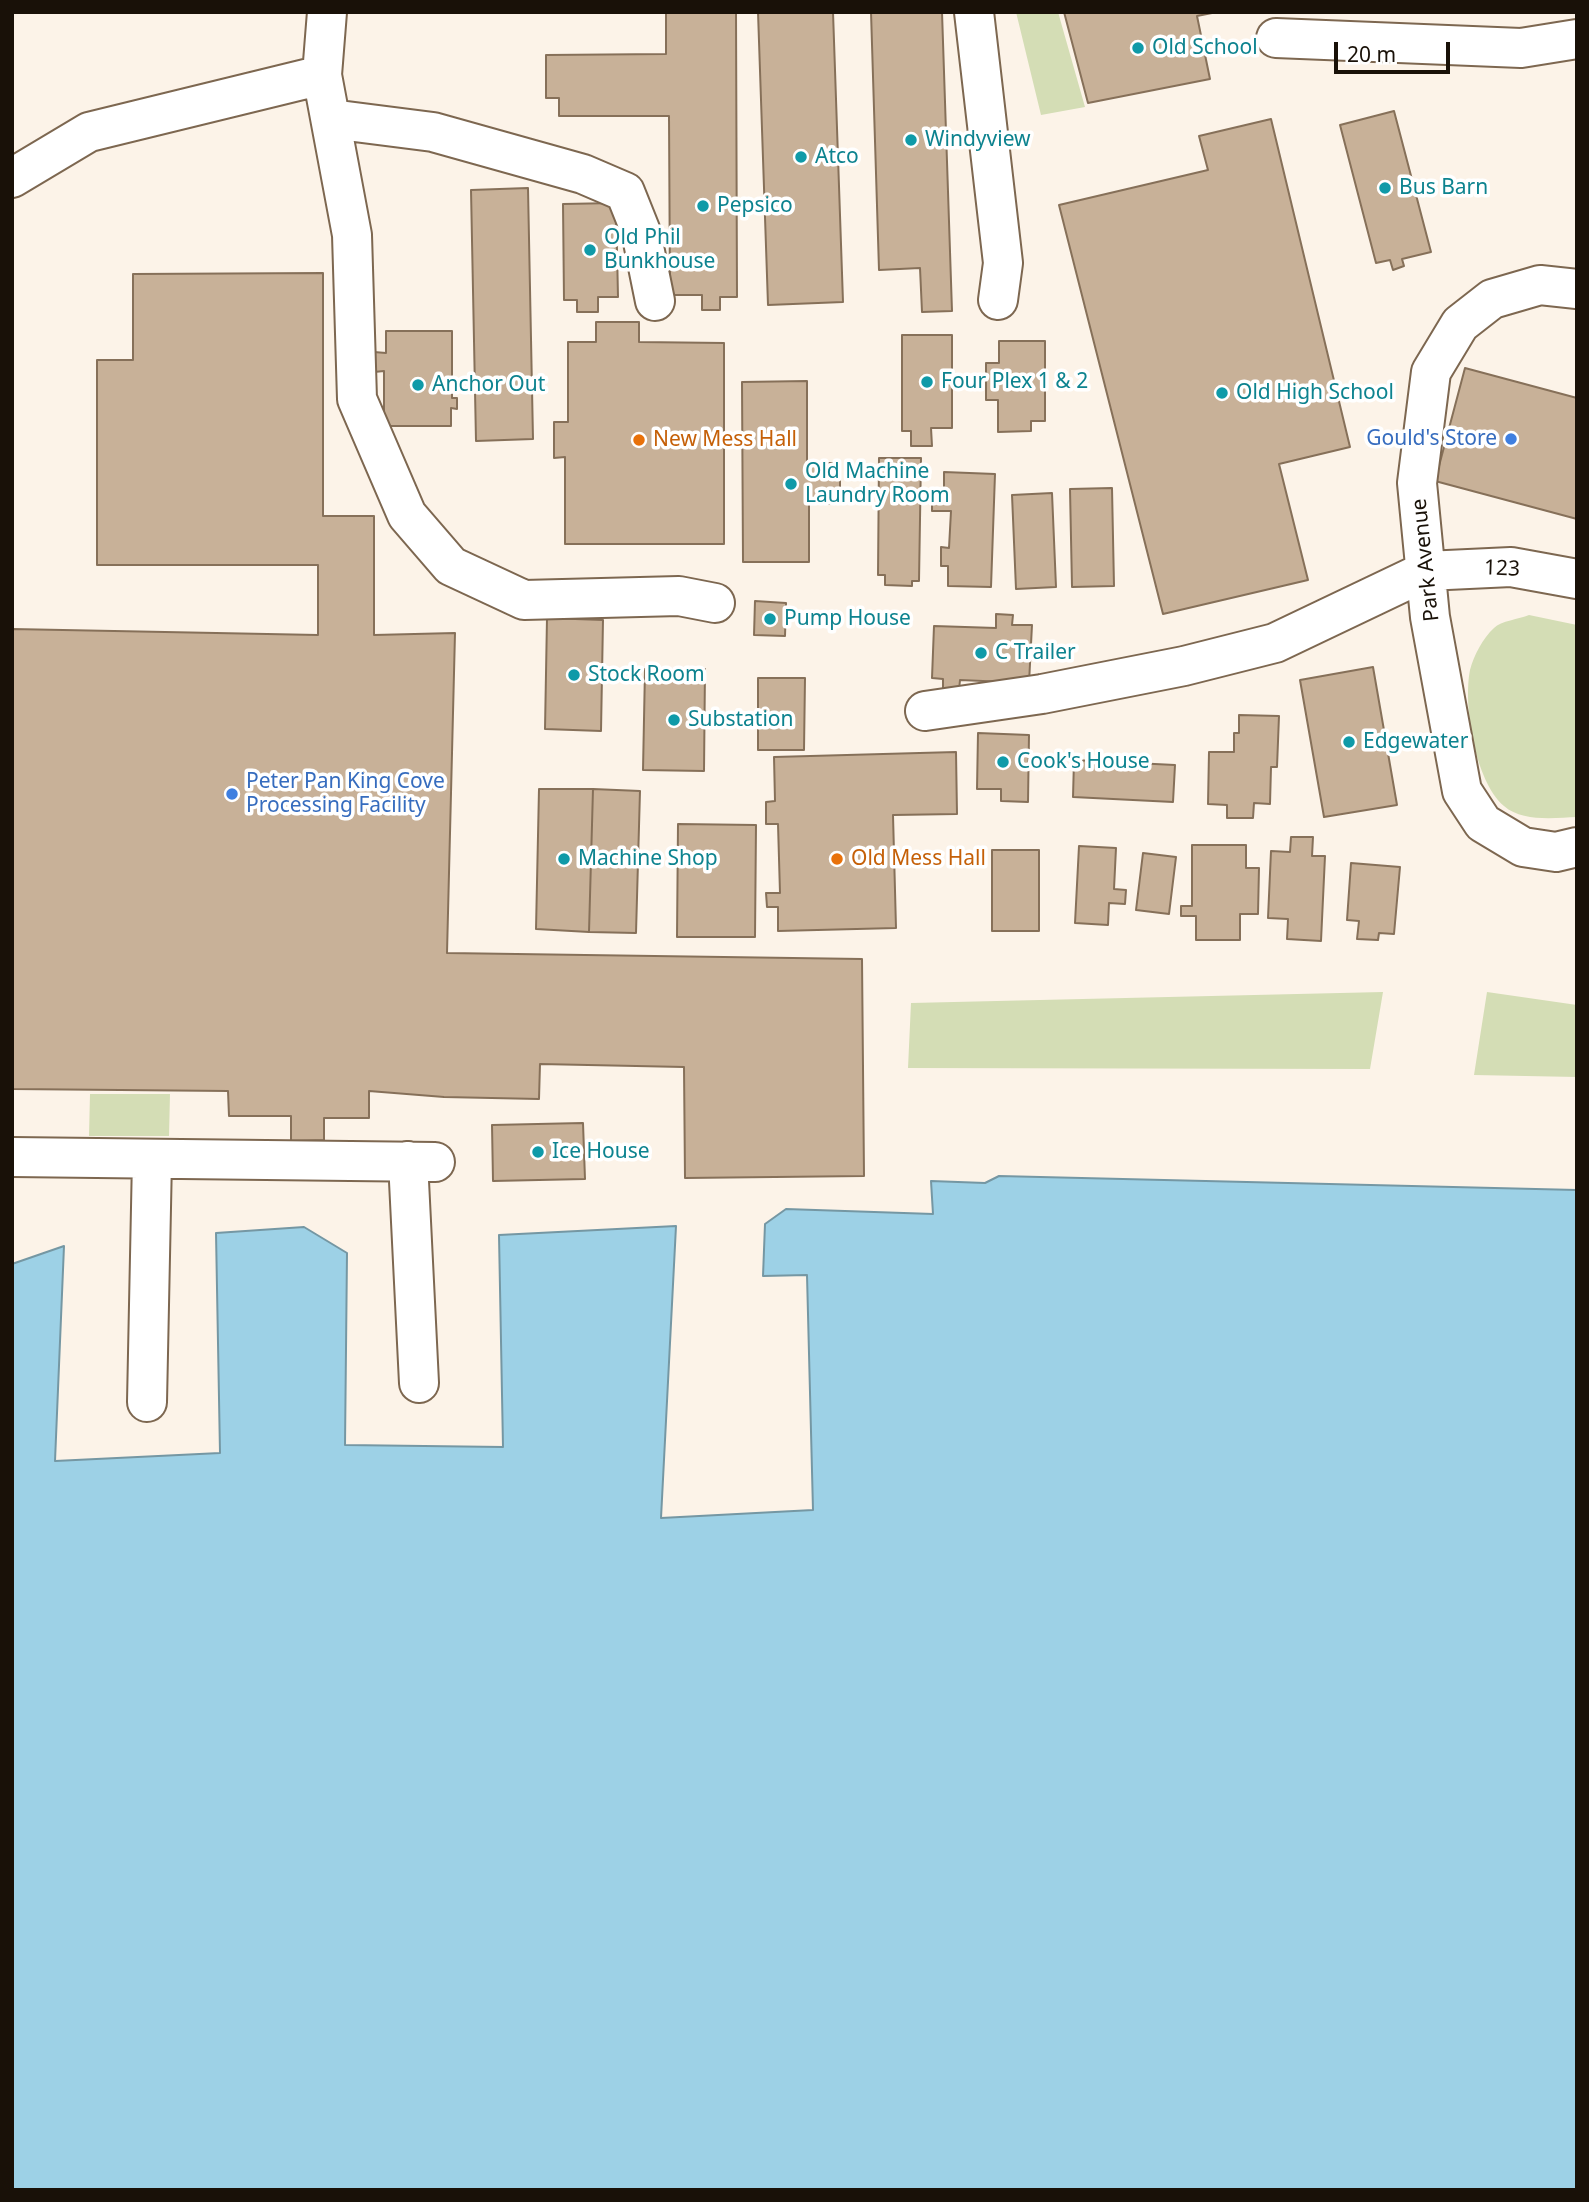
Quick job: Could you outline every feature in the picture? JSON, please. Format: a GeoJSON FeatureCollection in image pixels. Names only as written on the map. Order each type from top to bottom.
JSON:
{"type":"FeatureCollection","features":[{"type":"Feature","properties":{"kind":"street"},"geometry":{"type":"LineString","coordinates":[[327,12],[322,75],[352,235],[357,399],[407,515],[451,566],[524,600],[679,596],[715,603]]}},
{"type":"Feature","properties":{"kind":"street"},"geometry":{"type":"LineString","coordinates":[[974,12],[1003,263],[998,300]]}},
{"type":"Feature","properties":{"kind":"street"},"geometry":{"type":"LineString","coordinates":[[1276,38],[1521,48],[1577,38]]}},
{"type":"Feature","properties":{"kind":"street"},"geometry":{"type":"LineString","coordinates":[[12,178],[89,132],[322,75]]}},
{"type":"Feature","properties":{"kind":"street"},"geometry":{"type":"LineString","coordinates":[[331,119],[433,132],[583,174],[625,192],[641,232],[655,302]]}},
{"type":"Feature","properties":{"kind":"street","name":"Park Avenue"},"geometry":{"type":"LineString","coordinates":[[1577,289],[1540,285],[1492,299],[1460,324],[1431,372],[1418,482],[1430,617],[1462,791],[1483,823],[1523,847],[1556,852],[1577,847]]}},
{"type":"Feature","properties":{"kind":"street","name":"123"},"geometry":{"type":"LineString","coordinates":[[1426,571],[1511,567],[1577,579]]}},
{"type":"Feature","properties":{"kind":"street"},"geometry":{"type":"LineString","coordinates":[[925,712],[1042,694],[1184,666],[1275,643],[1426,571]]}},
{"type":"Feature","properties":{"kind":"street"},"geometry":{"type":"LineString","coordinates":[[12,1157],[422,1161],[419,1383]]}},
{"type":"Feature","properties":{"kind":"street"},"geometry":{"type":"LineString","coordinates":[[147,1402],[152,1159]]}},
{"type":"Feature","properties":{"kind":"green space"},"geometry":{"type":"Polygon","coordinates":[[[1016,12],[1058,12],[1085,107],[1041,115],[1016,12]]]}},
{"type":"Feature","properties":{"kind":"green space"},"geometry":{"type":"Polygon","coordinates":[[[1529,615],[1577,625],[1577,817],[1529,817],[1504,806],[1485,779],[1474,742],[1468,685],[1474,659],[1494,628],[1529,615]]]}},
{"type":"Feature","properties":{"kind":"green space"},"geometry":{"type":"Polygon","coordinates":[[[1383,992],[1370,1069],[908,1068],[911,1003],[1383,992]]]}},
{"type":"Feature","properties":{"kind":"green space"},"geometry":{"type":"Polygon","coordinates":[[[1487,992],[1577,1005],[1577,1077],[1474,1075],[1487,992]]]}},
{"type":"Feature","properties":{"kind":"green space"},"geometry":{"type":"Polygon","coordinates":[[[90,1094],[170,1094],[169,1136],[89,1136],[90,1094]]]}},
{"type":"Feature","properties":{"kind":"water"},"geometry":{"type":"Polygon","coordinates":[[[999,1176],[1577,1190],[1577,2190],[12,2190],[12,1264],[64,1246],[55,1461],[220,1453],[216,1233],[304,1227],[347,1253],[345,1445],[503,1447],[499,1235],[676,1226],[661,1518],[813,1510],[807,1275],[763,1276],[765,1224],[786,1209],[933,1214],[931,1181],[985,1183],[999,1176]]]}},
{"type":"Feature","properties":{"kind":"building","name":"Pepsico"},"geometry":{"type":"Polygon","coordinates":[[[666,12],[736,12],[737,297],[720,297],[720,310],[702,310],[702,295],[670,295],[669,116],[559,116],[559,98],[546,98],[546,55],[666,54],[666,12]]]}},
{"type":"Feature","properties":{"kind":"building","name":"Atco"},"geometry":{"type":"Polygon","coordinates":[[[758,12],[833,12],[843,302],[768,305],[758,12]]]}},
{"type":"Feature","properties":{"kind":"building","name":"Windyview"},"geometry":{"type":"Polygon","coordinates":[[[871,12],[942,12],[952,311],[922,312],[920,268],[879,270],[871,12]]]}},
{"type":"Feature","properties":{"kind":"building","name":"Old School"},"geometry":{"type":"Polygon","coordinates":[[[1064,12],[1217,12],[1197,16],[1210,79],[1088,103],[1064,12]]]}},
{"type":"Feature","properties":{"kind":"building","name":"Bus Barn"},"geometry":{"type":"Polygon","coordinates":[[[1394,111],[1431,252],[1402,259],[1404,266],[1393,270],[1390,260],[1376,263],[1340,125],[1394,111]]]}},
{"type":"Feature","properties":{"kind":"building","name":"Old High School"},"geometry":{"type":"Polygon","coordinates":[[[1271,119],[1350,447],[1279,464],[1308,580],[1163,614],[1059,205],[1208,170],[1199,136],[1271,119]]]}},
{"type":"Feature","properties":{"kind":"building"},"geometry":{"type":"Polygon","coordinates":[[[528,188],[533,439],[476,441],[471,190],[528,188]]]}},
{"type":"Feature","properties":{"kind":"building","name":"Old Phil Bunkhouse"},"geometry":{"type":"Polygon","coordinates":[[[616,203],[618,297],[598,297],[598,312],[577,312],[577,300],[564,300],[563,204],[616,203]]]}},
{"type":"Feature","properties":{"kind":"building","name":"Peter Pan King Cove Processing Facility"},"geometry":{"type":"Polygon","coordinates":[[[323,273],[323,516],[374,516],[374,635],[455,633],[447,953],[862,959],[864,1176],[685,1178],[684,1067],[540,1064],[539,1099],[444,1097],[369,1091],[369,1118],[324,1118],[324,1140],[291,1141],[291,1116],[229,1116],[228,1091],[12,1089],[12,629],[318,635],[318,565],[97,565],[97,360],[133,360],[133,274],[323,273]]]}},
{"type":"Feature","properties":{"kind":"building","name":"New Mess Hall"},"geometry":{"type":"Polygon","coordinates":[[[596,322],[639,322],[639,342],[724,343],[724,544],[565,544],[565,457],[554,458],[554,422],[568,422],[568,342],[596,342],[596,322]]]}},
{"type":"Feature","properties":{"kind":"building","name":"Anchor Out"},"geometry":{"type":"Polygon","coordinates":[[[386,331],[452,331],[452,398],[457,398],[457,409],[451,408],[451,426],[384,426],[384,371],[374,372],[374,352],[386,353],[386,331]]]}},
{"type":"Feature","properties":{"kind":"building","name":"Four Plex 1 & 2"},"geometry":{"type":"Polygon","coordinates":[[[902,335],[952,335],[952,428],[931,428],[932,446],[911,446],[911,431],[902,431],[902,335]]]}},
{"type":"Feature","properties":{"kind":"building"},"geometry":{"type":"Polygon","coordinates":[[[999,341],[1045,341],[1045,421],[1031,421],[1031,431],[998,432],[998,400],[986,400],[986,363],[999,363],[999,341]]]}},
{"type":"Feature","properties":{"kind":"building","name":"Gould's Store"},"geometry":{"type":"Polygon","coordinates":[[[1465,368],[1577,398],[1577,519],[1435,481],[1465,368]]]}},
{"type":"Feature","properties":{"kind":"building","name":"Old Machine Laundry Room"},"geometry":{"type":"Polygon","coordinates":[[[807,381],[807,463],[840,463],[840,504],[809,504],[809,562],[743,562],[742,382],[807,381]]]}},
{"type":"Feature","properties":{"kind":"building","name":"Old Machine Laundry Room"},"geometry":{"type":"Polygon","coordinates":[[[879,458],[921,458],[919,581],[912,581],[912,586],[885,585],[885,575],[878,575],[879,458]]]}},
{"type":"Feature","properties":{"kind":"building"},"geometry":{"type":"Polygon","coordinates":[[[944,472],[995,474],[991,587],[948,586],[948,566],[941,566],[941,547],[949,548],[951,511],[932,511],[932,491],[944,490],[944,472]]]}},
{"type":"Feature","properties":{"kind":"building"},"geometry":{"type":"Polygon","coordinates":[[[1112,488],[1114,586],[1072,587],[1070,489],[1112,488]]]}},
{"type":"Feature","properties":{"kind":"building"},"geometry":{"type":"Polygon","coordinates":[[[1052,493],[1056,587],[1016,589],[1012,495],[1052,493]]]}},
{"type":"Feature","properties":{"kind":"building","name":"Pump House"},"geometry":{"type":"Polygon","coordinates":[[[755,601],[786,603],[785,636],[754,635],[755,601]]]}},
{"type":"Feature","properties":{"kind":"building","name":"C Trailer"},"geometry":{"type":"Polygon","coordinates":[[[996,614],[1013,615],[1012,625],[1032,625],[1029,683],[960,680],[959,690],[943,689],[943,679],[932,678],[934,626],[996,628],[996,614]]]}},
{"type":"Feature","properties":{"kind":"building","name":"Stock Room"},"geometry":{"type":"Polygon","coordinates":[[[547,618],[603,620],[601,731],[545,729],[547,618]]]}},
{"type":"Feature","properties":{"kind":"building","name":"Edgewater"},"geometry":{"type":"Polygon","coordinates":[[[1373,667],[1397,805],[1324,817],[1300,680],[1373,667]]]}},
{"type":"Feature","properties":{"kind":"building","name":"Substation"},"geometry":{"type":"Polygon","coordinates":[[[645,669],[705,669],[704,771],[643,770],[645,669]]]}},
{"type":"Feature","properties":{"kind":"building"},"geometry":{"type":"Polygon","coordinates":[[[758,678],[805,678],[804,750],[758,750],[758,678]]]}},
{"type":"Feature","properties":{"kind":"building"},"geometry":{"type":"Polygon","coordinates":[[[1239,715],[1279,716],[1277,767],[1271,767],[1270,804],[1254,803],[1253,818],[1227,818],[1227,805],[1208,804],[1209,752],[1234,752],[1234,733],[1239,733],[1239,715]]]}},
{"type":"Feature","properties":{"kind":"building","name":"Cook's House"},"geometry":{"type":"Polygon","coordinates":[[[978,733],[1029,735],[1028,802],[1001,801],[1001,789],[977,789],[978,733]]]}},
{"type":"Feature","properties":{"kind":"building","name":"Old Mess Hall"},"geometry":{"type":"Polygon","coordinates":[[[956,752],[957,814],[893,815],[896,928],[778,931],[778,907],[767,907],[766,893],[780,893],[778,824],[766,824],[766,802],[775,801],[774,757],[956,752]]]}},
{"type":"Feature","properties":{"kind":"building"},"geometry":{"type":"Polygon","coordinates":[[[1074,760],[1175,765],[1173,802],[1073,797],[1074,760]]]}},
{"type":"Feature","properties":{"kind":"building","name":"Machine Shop"},"geometry":{"type":"Polygon","coordinates":[[[539,789],[593,789],[589,932],[536,929],[539,789]]]}},
{"type":"Feature","properties":{"kind":"building"},"geometry":{"type":"Polygon","coordinates":[[[593,789],[640,791],[636,933],[589,932],[593,789]]]}},
{"type":"Feature","properties":{"kind":"building"},"geometry":{"type":"Polygon","coordinates":[[[678,824],[756,825],[755,937],[677,937],[678,824]]]}},
{"type":"Feature","properties":{"kind":"building"},"geometry":{"type":"Polygon","coordinates":[[[1291,837],[1313,837],[1312,856],[1325,856],[1321,941],[1287,939],[1288,919],[1268,918],[1271,851],[1290,852],[1291,837]]]}},
{"type":"Feature","properties":{"kind":"building"},"geometry":{"type":"Polygon","coordinates":[[[1192,845],[1246,845],[1246,868],[1259,868],[1258,914],[1240,914],[1240,940],[1196,940],[1196,916],[1181,916],[1181,906],[1192,906],[1192,845]]]}},
{"type":"Feature","properties":{"kind":"building"},"geometry":{"type":"Polygon","coordinates":[[[1079,846],[1116,848],[1114,889],[1126,890],[1125,904],[1109,903],[1108,925],[1075,923],[1079,846]]]}},
{"type":"Feature","properties":{"kind":"building"},"geometry":{"type":"Polygon","coordinates":[[[992,850],[1039,850],[1039,931],[992,931],[992,850]]]}},
{"type":"Feature","properties":{"kind":"building"},"geometry":{"type":"Polygon","coordinates":[[[1143,853],[1176,857],[1169,914],[1136,910],[1143,853]]]}},
{"type":"Feature","properties":{"kind":"building"},"geometry":{"type":"Polygon","coordinates":[[[1351,863],[1400,867],[1394,934],[1379,933],[1378,940],[1357,939],[1359,921],[1347,920],[1351,863]]]}},
{"type":"Feature","properties":{"kind":"building","name":"Ice House"},"geometry":{"type":"Polygon","coordinates":[[[583,1123],[585,1179],[493,1181],[492,1125],[583,1123]]]}},
{"type":"Feature","properties":{"kind":"place","name":"Old School"},"geometry":{"type":"Point","coordinates":[1138,48]}},
{"type":"Feature","properties":{"kind":"place","name":"Windyview"},"geometry":{"type":"Point","coordinates":[911,140]}},
{"type":"Feature","properties":{"kind":"place","name":"Atco"},"geometry":{"type":"Point","coordinates":[801,157]}},
{"type":"Feature","properties":{"kind":"place","name":"Bus Barn"},"geometry":{"type":"Point","coordinates":[1385,188]}},
{"type":"Feature","properties":{"kind":"place","name":"Pepsico"},"geometry":{"type":"Point","coordinates":[703,206]}},
{"type":"Feature","properties":{"kind":"place","name":"Old Phil Bunkhouse"},"geometry":{"type":"Point","coordinates":[590,250]}},
{"type":"Feature","properties":{"kind":"place","name":"Four Plex 1 & 2"},"geometry":{"type":"Point","coordinates":[927,382]}},
{"type":"Feature","properties":{"kind":"place","name":"Anchor Out"},"geometry":{"type":"Point","coordinates":[418,385]}},
{"type":"Feature","properties":{"kind":"place","name":"Old High School"},"geometry":{"type":"Point","coordinates":[1222,393]}},
{"type":"Feature","properties":{"kind":"place","name":"Gould's Store"},"geometry":{"type":"Point","coordinates":[1511,439]}},
{"type":"Feature","properties":{"kind":"place","name":"New Mess Hall"},"geometry":{"type":"Point","coordinates":[639,440]}},
{"type":"Feature","properties":{"kind":"place","name":"Old Machine Laundry Room"},"geometry":{"type":"Point","coordinates":[791,484]}},
{"type":"Feature","properties":{"kind":"place","name":"Pump House"},"geometry":{"type":"Point","coordinates":[770,619]}},
{"type":"Feature","properties":{"kind":"place","name":"C Trailer"},"geometry":{"type":"Point","coordinates":[981,653]}},
{"type":"Feature","properties":{"kind":"place","name":"Stock Room"},"geometry":{"type":"Point","coordinates":[574,675]}},
{"type":"Feature","properties":{"kind":"place","name":"Substation"},"geometry":{"type":"Point","coordinates":[674,720]}},
{"type":"Feature","properties":{"kind":"place","name":"Edgewater"},"geometry":{"type":"Point","coordinates":[1349,742]}},
{"type":"Feature","properties":{"kind":"place","name":"Cook's House"},"geometry":{"type":"Point","coordinates":[1003,762]}},
{"type":"Feature","properties":{"kind":"place","name":"Peter Pan King Cove Processing Facility"},"geometry":{"type":"Point","coordinates":[232,794]}},
{"type":"Feature","properties":{"kind":"place","name":"Machine Shop"},"geometry":{"type":"Point","coordinates":[564,859]}},
{"type":"Feature","properties":{"kind":"place","name":"Old Mess Hall"},"geometry":{"type":"Point","coordinates":[837,859]}},
{"type":"Feature","properties":{"kind":"place","name":"Ice House"},"geometry":{"type":"Point","coordinates":[538,1152]}}]}
